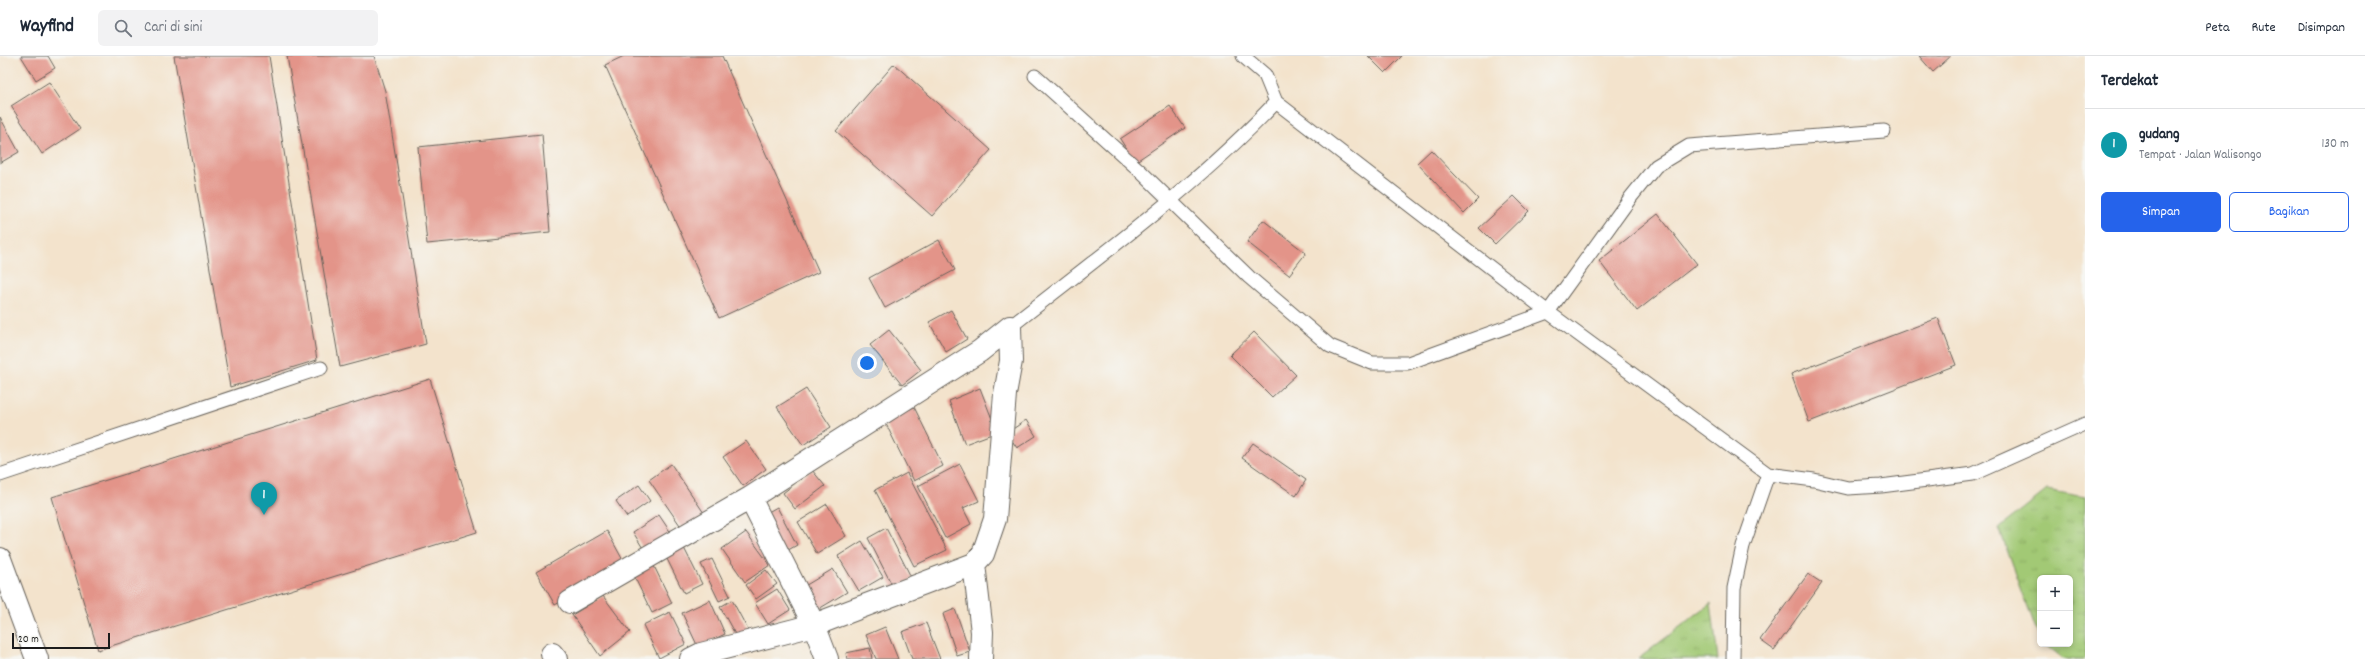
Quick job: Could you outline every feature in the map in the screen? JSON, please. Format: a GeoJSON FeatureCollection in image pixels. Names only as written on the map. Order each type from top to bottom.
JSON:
{"type":"FeatureCollection","features":[{"type":"Feature","properties":{"kind":"main road"},"geometry":{"type":"LineString","coordinates":[[570,602],[750,498],[980,351],[1010,327]]}},
{"type":"Feature","properties":{"kind":"main road"},"geometry":{"type":"LineString","coordinates":[[691,659],[701,654],[814,625],[974,564],[983,554],[995,519],[1005,394],[1011,362],[1010,327]]}},
{"type":"Feature","properties":{"kind":"main road"},"geometry":{"type":"LineString","coordinates":[[750,498],[814,625],[827,659]]}},
{"type":"Feature","properties":{"kind":"main road"},"geometry":{"type":"LineString","coordinates":[[0,559],[38,659]]}},
{"type":"Feature","properties":{"kind":"main road"},"geometry":{"type":"LineString","coordinates":[[974,564],[982,632],[981,659]]}},
{"type":"Feature","properties":{"kind":"lane"},"geometry":{"type":"LineString","coordinates":[[1243,56],[1265,75],[1276,102],[1548,312],[1768,474],[1814,480],[1848,488],[1881,486],[1973,474],[2085,424]]}},
{"type":"Feature","properties":{"kind":"lane"},"geometry":{"type":"LineString","coordinates":[[1035,76],[1170,200],[1249,276],[1330,346],[1372,363],[1408,363],[1548,312],[1631,197],[1656,166],[1689,146],[1884,131]]}},
{"type":"Feature","properties":{"kind":"lane"},"geometry":{"type":"LineString","coordinates":[[1010,327],[1170,200],[1253,126],[1276,102]]}},
{"type":"Feature","properties":{"kind":"lane"},"geometry":{"type":"LineString","coordinates":[[0,475],[322,368]]}},
{"type":"Feature","properties":{"kind":"lane"},"geometry":{"type":"LineString","coordinates":[[1733,659],[1734,588],[1743,546],[1768,474]]}},
{"type":"Feature","properties":{"kind":"green space"},"geometry":{"type":"Polygon","coordinates":[[[2047,490],[2085,497],[2085,659],[2063,659],[2048,647],[2073,647],[2073,575],[2037,575],[2037,632],[1999,528],[2047,490]]]}},
{"type":"Feature","properties":{"kind":"green space"},"geometry":{"type":"Polygon","coordinates":[[[1711,603],[1718,659],[1638,659],[1711,603]]]}},
{"type":"Feature","properties":{"kind":"building"},"geometry":{"type":"Polygon","coordinates":[[[21,56],[48,56],[55,68],[36,80],[21,56]]]}},
{"type":"Feature","properties":{"kind":"building"},"geometry":{"type":"Polygon","coordinates":[[[174,56],[269,56],[317,360],[230,387],[174,56]]]}},
{"type":"Feature","properties":{"kind":"building"},"geometry":{"type":"Polygon","coordinates":[[[287,56],[374,56],[385,91],[426,344],[340,367],[287,56]]]}},
{"type":"Feature","properties":{"kind":"building"},"geometry":{"type":"Polygon","coordinates":[[[624,56],[722,56],[819,272],[719,318],[605,65],[624,56]]]}},
{"type":"Feature","properties":{"kind":"building"},"geometry":{"type":"Polygon","coordinates":[[[1368,56],[1402,56],[1385,73],[1368,56]]]}},
{"type":"Feature","properties":{"kind":"building"},"geometry":{"type":"Polygon","coordinates":[[[1919,56],[1951,56],[1933,72],[1919,56]]]}},
{"type":"Feature","properties":{"kind":"building"},"geometry":{"type":"Polygon","coordinates":[[[894,64],[991,150],[932,216],[836,131],[894,64]]]}},
{"type":"Feature","properties":{"kind":"building"},"geometry":{"type":"Polygon","coordinates":[[[49,82],[80,129],[42,154],[11,106],[49,82]]]}},
{"type":"Feature","properties":{"kind":"building"},"geometry":{"type":"Polygon","coordinates":[[[1170,106],[1185,128],[1135,162],[1120,139],[1170,106]]]}},
{"type":"Feature","properties":{"kind":"building"},"geometry":{"type":"Polygon","coordinates":[[[0,117],[19,152],[0,163],[0,117]]]}},
{"type":"Feature","properties":{"kind":"building"},"geometry":{"type":"Polygon","coordinates":[[[542,134],[550,232],[427,244],[418,147],[542,134]]]}},
{"type":"Feature","properties":{"kind":"building"},"geometry":{"type":"Polygon","coordinates":[[[1431,150],[1478,199],[1464,213],[1417,163],[1431,150]]]}},
{"type":"Feature","properties":{"kind":"building"},"geometry":{"type":"Polygon","coordinates":[[[1514,196],[1529,211],[1495,244],[1479,228],[1514,196]]]}},
{"type":"Feature","properties":{"kind":"building"},"geometry":{"type":"Polygon","coordinates":[[[1658,214],[1697,264],[1637,311],[1599,261],[1658,214]]]}},
{"type":"Feature","properties":{"kind":"building"},"geometry":{"type":"Polygon","coordinates":[[[1263,220],[1306,253],[1289,275],[1247,242],[1263,220]]]}},
{"type":"Feature","properties":{"kind":"building"},"geometry":{"type":"Polygon","coordinates":[[[939,240],[955,270],[885,308],[869,278],[939,240]]]}},
{"type":"Feature","properties":{"kind":"building"},"geometry":{"type":"Polygon","coordinates":[[[951,310],[967,339],[946,352],[929,322],[951,310]]]}},
{"type":"Feature","properties":{"kind":"building"},"geometry":{"type":"Polygon","coordinates":[[[1938,318],[1956,365],[1809,422],[1791,374],[1938,318]]]}},
{"type":"Feature","properties":{"kind":"building"},"geometry":{"type":"Polygon","coordinates":[[[889,330],[921,370],[902,385],[870,345],[889,330]]]}},
{"type":"Feature","properties":{"kind":"building"},"geometry":{"type":"Polygon","coordinates":[[[1254,332],[1296,375],[1272,397],[1230,355],[1254,332]]]}},
{"type":"Feature","properties":{"kind":"building"},"geometry":{"type":"Polygon","coordinates":[[[430,379],[477,532],[98,650],[52,497],[430,379]]]}},
{"type":"Feature","properties":{"kind":"building"},"geometry":{"type":"Polygon","coordinates":[[[980,388],[997,432],[965,444],[949,401],[980,388]]]}},
{"type":"Feature","properties":{"kind":"building"},"geometry":{"type":"Polygon","coordinates":[[[806,389],[831,427],[803,445],[777,407],[806,389]]]}},
{"type":"Feature","properties":{"kind":"building"},"geometry":{"type":"Polygon","coordinates":[[[914,407],[943,466],[914,481],[885,422],[914,407]]]}},
{"type":"Feature","properties":{"kind":"building"},"geometry":{"type":"Polygon","coordinates":[[[1026,420],[1036,436],[1017,448],[1007,433],[1026,420]]]}},
{"type":"Feature","properties":{"kind":"building"},"geometry":{"type":"Polygon","coordinates":[[[746,441],[766,469],[743,486],[723,457],[746,441]]]}},
{"type":"Feature","properties":{"kind":"building"},"geometry":{"type":"Polygon","coordinates":[[[1253,443],[1306,480],[1296,496],[1242,458],[1253,443]]]}},
{"type":"Feature","properties":{"kind":"building"},"geometry":{"type":"Polygon","coordinates":[[[671,464],[706,516],[684,531],[649,480],[671,464]]]}},
{"type":"Feature","properties":{"kind":"building"},"geometry":{"type":"Polygon","coordinates":[[[960,464],[979,501],[963,508],[971,524],[945,538],[918,486],[960,464]]]}},
{"type":"Feature","properties":{"kind":"building"},"geometry":{"type":"Polygon","coordinates":[[[812,470],[825,486],[795,509],[783,493],[812,470]]]}},
{"type":"Feature","properties":{"kind":"building"},"geometry":{"type":"Polygon","coordinates":[[[907,473],[947,550],[914,566],[875,490],[907,473]]]}},
{"type":"Feature","properties":{"kind":"building"},"geometry":{"type":"Polygon","coordinates":[[[639,485],[650,501],[627,517],[616,501],[639,485]]]}},
{"type":"Feature","properties":{"kind":"building"},"geometry":{"type":"Polygon","coordinates":[[[827,504],[846,536],[817,554],[798,522],[827,504]]]}},
{"type":"Feature","properties":{"kind":"building"},"geometry":{"type":"Polygon","coordinates":[[[777,507],[797,545],[783,553],[763,515],[777,507]]]}},
{"type":"Feature","properties":{"kind":"building"},"geometry":{"type":"Polygon","coordinates":[[[659,515],[671,533],[644,550],[633,532],[659,515]]]}},
{"type":"Feature","properties":{"kind":"building"},"geometry":{"type":"Polygon","coordinates":[[[886,528],[912,579],[894,589],[868,538],[886,528]]]}},
{"type":"Feature","properties":{"kind":"building"},"geometry":{"type":"Polygon","coordinates":[[[607,531],[625,564],[555,605],[536,572],[607,531]]]}},
{"type":"Feature","properties":{"kind":"building"},"geometry":{"type":"Polygon","coordinates":[[[746,532],[770,565],[745,582],[722,549],[746,532]]]}},
{"type":"Feature","properties":{"kind":"building"},"geometry":{"type":"Polygon","coordinates":[[[862,541],[883,577],[859,591],[838,556],[862,541]]]}},
{"type":"Feature","properties":{"kind":"building"},"geometry":{"type":"Polygon","coordinates":[[[683,546],[702,584],[684,593],[665,555],[683,546]]]}},
{"type":"Feature","properties":{"kind":"building"},"geometry":{"type":"Polygon","coordinates":[[[712,559],[730,596],[719,601],[701,564],[712,559]]]}},
{"type":"Feature","properties":{"kind":"building"},"geometry":{"type":"Polygon","coordinates":[[[653,564],[672,603],[652,613],[633,574],[653,564]]]}},
{"type":"Feature","properties":{"kind":"building"},"geometry":{"type":"Polygon","coordinates":[[[833,569],[847,592],[817,610],[803,587],[833,569]]]}},
{"type":"Feature","properties":{"kind":"building"},"geometry":{"type":"Polygon","coordinates":[[[766,570],[777,584],[756,599],[746,585],[766,570]]]}},
{"type":"Feature","properties":{"kind":"building"},"geometry":{"type":"Polygon","coordinates":[[[1808,574],[1822,583],[1774,650],[1760,640],[1808,574]]]}},
{"type":"Feature","properties":{"kind":"building"},"geometry":{"type":"Polygon","coordinates":[[[777,589],[790,610],[768,624],[755,603],[777,589]]]}},
{"type":"Feature","properties":{"kind":"building"},"geometry":{"type":"Polygon","coordinates":[[[603,596],[630,632],[600,656],[572,615],[603,596]]]}},
{"type":"Feature","properties":{"kind":"building"},"geometry":{"type":"Polygon","coordinates":[[[710,600],[725,634],[698,647],[682,613],[710,600]]]}},
{"type":"Feature","properties":{"kind":"building"},"geometry":{"type":"Polygon","coordinates":[[[732,600],[748,630],[736,636],[720,607],[732,600]]]}},
{"type":"Feature","properties":{"kind":"building"},"geometry":{"type":"Polygon","coordinates":[[[955,609],[970,652],[957,656],[943,614],[955,609]]]}},
{"type":"Feature","properties":{"kind":"building"},"geometry":{"type":"Polygon","coordinates":[[[670,612],[686,644],[659,658],[643,625],[670,612]]]}},
{"type":"Feature","properties":{"kind":"building"},"geometry":{"type":"Polygon","coordinates":[[[926,623],[940,659],[912,659],[902,632],[926,623]]]}},
{"type":"Feature","properties":{"kind":"building"},"geometry":{"type":"Polygon","coordinates":[[[885,627],[898,659],[876,659],[866,635],[885,627]]]}},
{"type":"Feature","properties":{"kind":"building"},"geometry":{"type":"Polygon","coordinates":[[[870,648],[872,659],[847,659],[846,653],[870,648]]]}},
{"type":"Feature","properties":{"kind":"place","name":"gudang"},"geometry":{"type":"Point","coordinates":[264,515]}}]}
